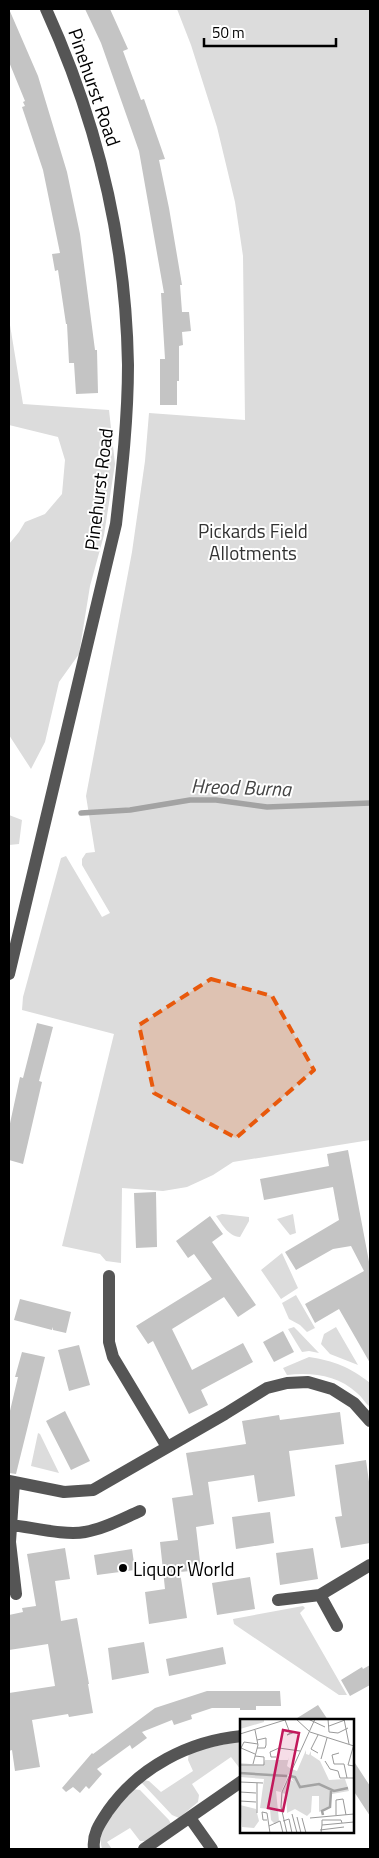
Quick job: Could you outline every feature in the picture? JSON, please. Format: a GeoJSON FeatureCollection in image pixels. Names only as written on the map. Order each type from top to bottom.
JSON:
{"type":"FeatureCollection","features":[{"type":"Feature","properties":{"kind":"street","name":"Pinehurst Road"},"geometry":{"type":"LineString","coordinates":[[9,974],[116,524],[127,396],[126,321],[119,254],[105,178],[96,142],[73,71],[46,9]]}},
{"type":"Feature","properties":{"kind":"street"},"geometry":{"type":"LineString","coordinates":[[109,1276],[109,1342],[113,1357],[167,1448]]}},
{"type":"Feature","properties":{"kind":"street"},"geometry":{"type":"LineString","coordinates":[[16,1594],[10,1542],[11,1482],[64,1492],[93,1490],[267,1388],[287,1382],[308,1382],[332,1389],[354,1403],[370,1421]]}},
{"type":"Feature","properties":{"kind":"street"},"geometry":{"type":"LineString","coordinates":[[11,1525],[72,1533],[83,1532],[96,1529],[140,1511]]}},
{"type":"Feature","properties":{"kind":"street"},"geometry":{"type":"LineString","coordinates":[[278,1600],[320,1595],[370,1565]]}},
{"type":"Feature","properties":{"kind":"street"},"geometry":{"type":"LineString","coordinates":[[320,1595],[337,1626]]}},
{"type":"Feature","properties":{"kind":"street"},"geometry":{"type":"LineString","coordinates":[[94,1849],[96,1831],[106,1815],[122,1793],[141,1775],[170,1757],[192,1747],[215,1740],[240,1736]]}},
{"type":"Feature","properties":{"kind":"street"},"geometry":{"type":"LineString","coordinates":[[144,1849],[240,1782]]}},
{"type":"Feature","properties":{"kind":"street"},"geometry":{"type":"LineString","coordinates":[[190,1818],[212,1849]]}},
{"type":"Feature","properties":{"kind":"highlighted area"},"geometry":{"type":"Polygon","coordinates":[[[211,979],[272,996],[314,1070],[236,1138],[154,1093],[139,1025],[211,979]]]}},
{"type":"Feature","properties":{"kind":"green space","name":"Pickards Field Allotments"},"geometry":{"type":"Polygon","coordinates":[[[177,9],[370,9],[370,1140],[233,1162],[213,1175],[187,1187],[163,1191],[122,1188],[121,1263],[106,1261],[100,1254],[62,1246],[114,1034],[22,1010],[23,997],[61,858],[66,856],[102,917],[110,913],[82,865],[82,859],[86,853],[95,852],[86,796],[132,552],[145,461],[149,413],[245,420],[243,256],[235,202],[217,127],[191,45],[177,9]]]}},
{"type":"Feature","properties":{"kind":"green space"},"geometry":{"type":"Polygon","coordinates":[[[9,319],[23,404],[109,410],[115,464],[104,535],[90,586],[79,654],[59,682],[45,742],[31,769],[9,735],[9,544],[25,522],[45,514],[62,494],[65,460],[58,437],[9,425],[9,319]]]}},
{"type":"Feature","properties":{"kind":"green space"},"geometry":{"type":"Polygon","coordinates":[[[9,815],[22,820],[19,844],[9,845],[9,815]]]}},
{"type":"Feature","properties":{"kind":"green space"},"geometry":{"type":"Polygon","coordinates":[[[222,1214],[249,1217],[249,1221],[240,1237],[232,1234],[223,1226],[216,1216],[222,1214]]]}},
{"type":"Feature","properties":{"kind":"green space"},"geometry":{"type":"Polygon","coordinates":[[[293,1214],[296,1233],[290,1235],[277,1219],[293,1214]]]}},
{"type":"Feature","properties":{"kind":"green space"},"geometry":{"type":"Polygon","coordinates":[[[282,1253],[298,1288],[281,1299],[261,1270],[282,1253]]]}},
{"type":"Feature","properties":{"kind":"green space"},"geometry":{"type":"Polygon","coordinates":[[[296,1295],[315,1328],[307,1332],[300,1325],[289,1319],[282,1303],[296,1295]]]}},
{"type":"Feature","properties":{"kind":"green space"},"geometry":{"type":"Polygon","coordinates":[[[294,1327],[319,1353],[302,1352],[288,1329],[294,1327]]]}},
{"type":"Feature","properties":{"kind":"green space"},"geometry":{"type":"Polygon","coordinates":[[[336,1327],[358,1365],[330,1354],[321,1344],[324,1334],[336,1327]]]}},
{"type":"Feature","properties":{"kind":"green space"},"geometry":{"type":"Polygon","coordinates":[[[309,1357],[341,1365],[370,1383],[370,1407],[350,1387],[341,1382],[324,1376],[287,1375],[283,1368],[309,1357]]]}},
{"type":"Feature","properties":{"kind":"green space"},"geometry":{"type":"Polygon","coordinates":[[[38,1433],[40,1434],[59,1473],[31,1466],[38,1433]]]}},
{"type":"Feature","properties":{"kind":"green space"},"geometry":{"type":"Polygon","coordinates":[[[303,1606],[305,1608],[300,1613],[347,1695],[339,1695],[234,1624],[233,1619],[303,1606]]]}},
{"type":"Feature","properties":{"kind":"green space"},"geometry":{"type":"Polygon","coordinates":[[[240,1741],[240,1769],[231,1757],[192,1784],[199,1795],[198,1802],[179,1818],[172,1815],[141,1782],[143,1780],[149,1781],[161,1792],[193,1771],[188,1760],[189,1752],[240,1741]]]}},
{"type":"Feature","properties":{"kind":"green space"},"geometry":{"type":"Polygon","coordinates":[[[133,1789],[140,1790],[171,1824],[145,1841],[140,1841],[130,1828],[107,1842],[112,1849],[102,1849],[102,1832],[105,1824],[133,1789]]]}},
{"type":"Feature","properties":{"kind":"building"},"geometry":{"type":"Polygon","coordinates":[[[9,9],[38,76],[67,172],[80,234],[95,350],[97,350],[98,393],[76,394],[74,363],[69,363],[67,324],[58,270],[55,271],[52,254],[60,253],[43,170],[22,107],[25,106],[23,102],[25,101],[9,62],[9,9]]]}},
{"type":"Feature","properties":{"kind":"building"},"geometry":{"type":"Polygon","coordinates":[[[85,9],[110,9],[128,49],[123,51],[141,100],[144,99],[165,159],[159,160],[182,285],[180,285],[182,312],[189,312],[191,331],[182,332],[183,345],[179,346],[177,405],[160,405],[160,359],[165,359],[161,293],[164,293],[139,151],[101,43],[85,9]]]}},
{"type":"Feature","properties":{"kind":"building"},"geometry":{"type":"Polygon","coordinates":[[[37,1023],[53,1027],[39,1081],[42,1082],[23,1164],[9,1160],[9,1128],[20,1077],[23,1078],[37,1023]]]}},
{"type":"Feature","properties":{"kind":"building"},"geometry":{"type":"Polygon","coordinates":[[[348,1150],[370,1267],[370,1363],[339,1309],[315,1323],[305,1304],[364,1271],[351,1246],[333,1249],[296,1270],[285,1252],[339,1220],[333,1187],[264,1200],[260,1179],[329,1166],[327,1154],[348,1150]]]}},
{"type":"Feature","properties":{"kind":"building"},"geometry":{"type":"Polygon","coordinates":[[[156,1192],[157,1247],[136,1248],[134,1193],[156,1192]]]}},
{"type":"Feature","properties":{"kind":"building"},"geometry":{"type":"Polygon","coordinates":[[[210,1216],[223,1234],[212,1242],[256,1305],[238,1317],[224,1297],[172,1329],[192,1370],[243,1343],[253,1362],[201,1390],[208,1405],[189,1414],[153,1341],[148,1344],[136,1326],[212,1279],[194,1254],[188,1258],[176,1241],[210,1216]]]}},
{"type":"Feature","properties":{"kind":"building"},"geometry":{"type":"Polygon","coordinates":[[[20,1299],[71,1312],[66,1333],[53,1330],[53,1327],[52,1330],[14,1320],[20,1299]]]}},
{"type":"Feature","properties":{"kind":"building"},"geometry":{"type":"Polygon","coordinates":[[[283,1331],[294,1352],[274,1362],[263,1342],[283,1331]]]}},
{"type":"Feature","properties":{"kind":"building"},"geometry":{"type":"Polygon","coordinates":[[[79,1345],[90,1385],[69,1391],[58,1350],[79,1345]]]}},
{"type":"Feature","properties":{"kind":"building"},"geometry":{"type":"Polygon","coordinates":[[[22,1352],[45,1357],[16,1474],[9,1473],[9,1415],[18,1377],[15,1377],[22,1352]]]}},
{"type":"Feature","properties":{"kind":"building"},"geometry":{"type":"Polygon","coordinates":[[[65,1411],[90,1461],[71,1470],[46,1421],[65,1411]]]}},
{"type":"Feature","properties":{"kind":"building"},"geometry":{"type":"Polygon","coordinates":[[[340,1412],[344,1444],[289,1451],[295,1496],[258,1502],[254,1475],[208,1482],[214,1524],[196,1527],[201,1570],[180,1572],[187,1618],[149,1624],[145,1592],[165,1589],[160,1542],[178,1540],[172,1498],[193,1495],[186,1453],[246,1444],[242,1421],[279,1415],[280,1420],[340,1412]]]}},
{"type":"Feature","properties":{"kind":"building"},"geometry":{"type":"Polygon","coordinates":[[[366,1460],[370,1489],[370,1543],[341,1548],[335,1517],[342,1516],[335,1465],[366,1460]]]}},
{"type":"Feature","properties":{"kind":"building"},"geometry":{"type":"Polygon","coordinates":[[[270,1512],[274,1543],[236,1549],[232,1517],[270,1512]]]}},
{"type":"Feature","properties":{"kind":"building"},"geometry":{"type":"Polygon","coordinates":[[[65,1548],[70,1579],[55,1581],[61,1621],[77,1618],[93,1713],[69,1717],[68,1714],[32,1720],[40,1767],[15,1771],[12,1750],[9,1751],[9,1693],[55,1686],[48,1644],[9,1650],[9,1615],[23,1612],[22,1608],[36,1606],[27,1554],[65,1548]]]}},
{"type":"Feature","properties":{"kind":"building"},"geometry":{"type":"Polygon","coordinates":[[[313,1548],[318,1579],[280,1585],[276,1553],[313,1548]]]}},
{"type":"Feature","properties":{"kind":"building"},"geometry":{"type":"Polygon","coordinates":[[[132,1549],[135,1570],[97,1575],[94,1555],[132,1549]]]}},
{"type":"Feature","properties":{"kind":"building"},"geometry":{"type":"Polygon","coordinates":[[[250,1577],[255,1609],[217,1615],[212,1583],[250,1577]]]}},
{"type":"Feature","properties":{"kind":"building"},"geometry":{"type":"Polygon","coordinates":[[[144,1642],[149,1673],[112,1680],[108,1648],[144,1642]]]}},
{"type":"Feature","properties":{"kind":"building"},"geometry":{"type":"Polygon","coordinates":[[[223,1647],[226,1664],[169,1676],[166,1659],[223,1647]]]}},
{"type":"Feature","properties":{"kind":"building"},"geometry":{"type":"Polygon","coordinates":[[[370,1665],[370,1685],[350,1696],[341,1680],[362,1667],[363,1669],[370,1665]]]}},
{"type":"Feature","properties":{"kind":"building"},"geometry":{"type":"Polygon","coordinates":[[[207,1691],[280,1691],[281,1706],[256,1706],[256,1710],[212,1708],[191,1715],[192,1719],[174,1725],[172,1720],[142,1732],[147,1738],[132,1749],[130,1745],[97,1769],[102,1774],[89,1789],[86,1786],[80,1793],[73,1787],[66,1792],[62,1788],[92,1753],[155,1708],[207,1691]]]}},
{"type":"Feature","properties":{"kind":"building"},"geometry":{"type":"Polygon","coordinates":[[[318,1705],[327,1719],[296,1719],[318,1705]]]}},
{"type":"Feature","properties":{"kind":"building"},"geometry":{"type":"Polygon","coordinates":[[[354,1762],[370,1786],[370,1816],[354,1792],[354,1762]]]}},
{"type":"Feature","properties":{"kind":"waterway","name":"Hreod Burna"},"geometry":{"type":"LineString","coordinates":[[81,813],[130,810],[190,800],[216,800],[267,807],[370,803]]}},
{"type":"Feature","properties":{"kind":"place","name":"Liquor World"},"geometry":{"type":"Point","coordinates":[123,1568]}}]}
